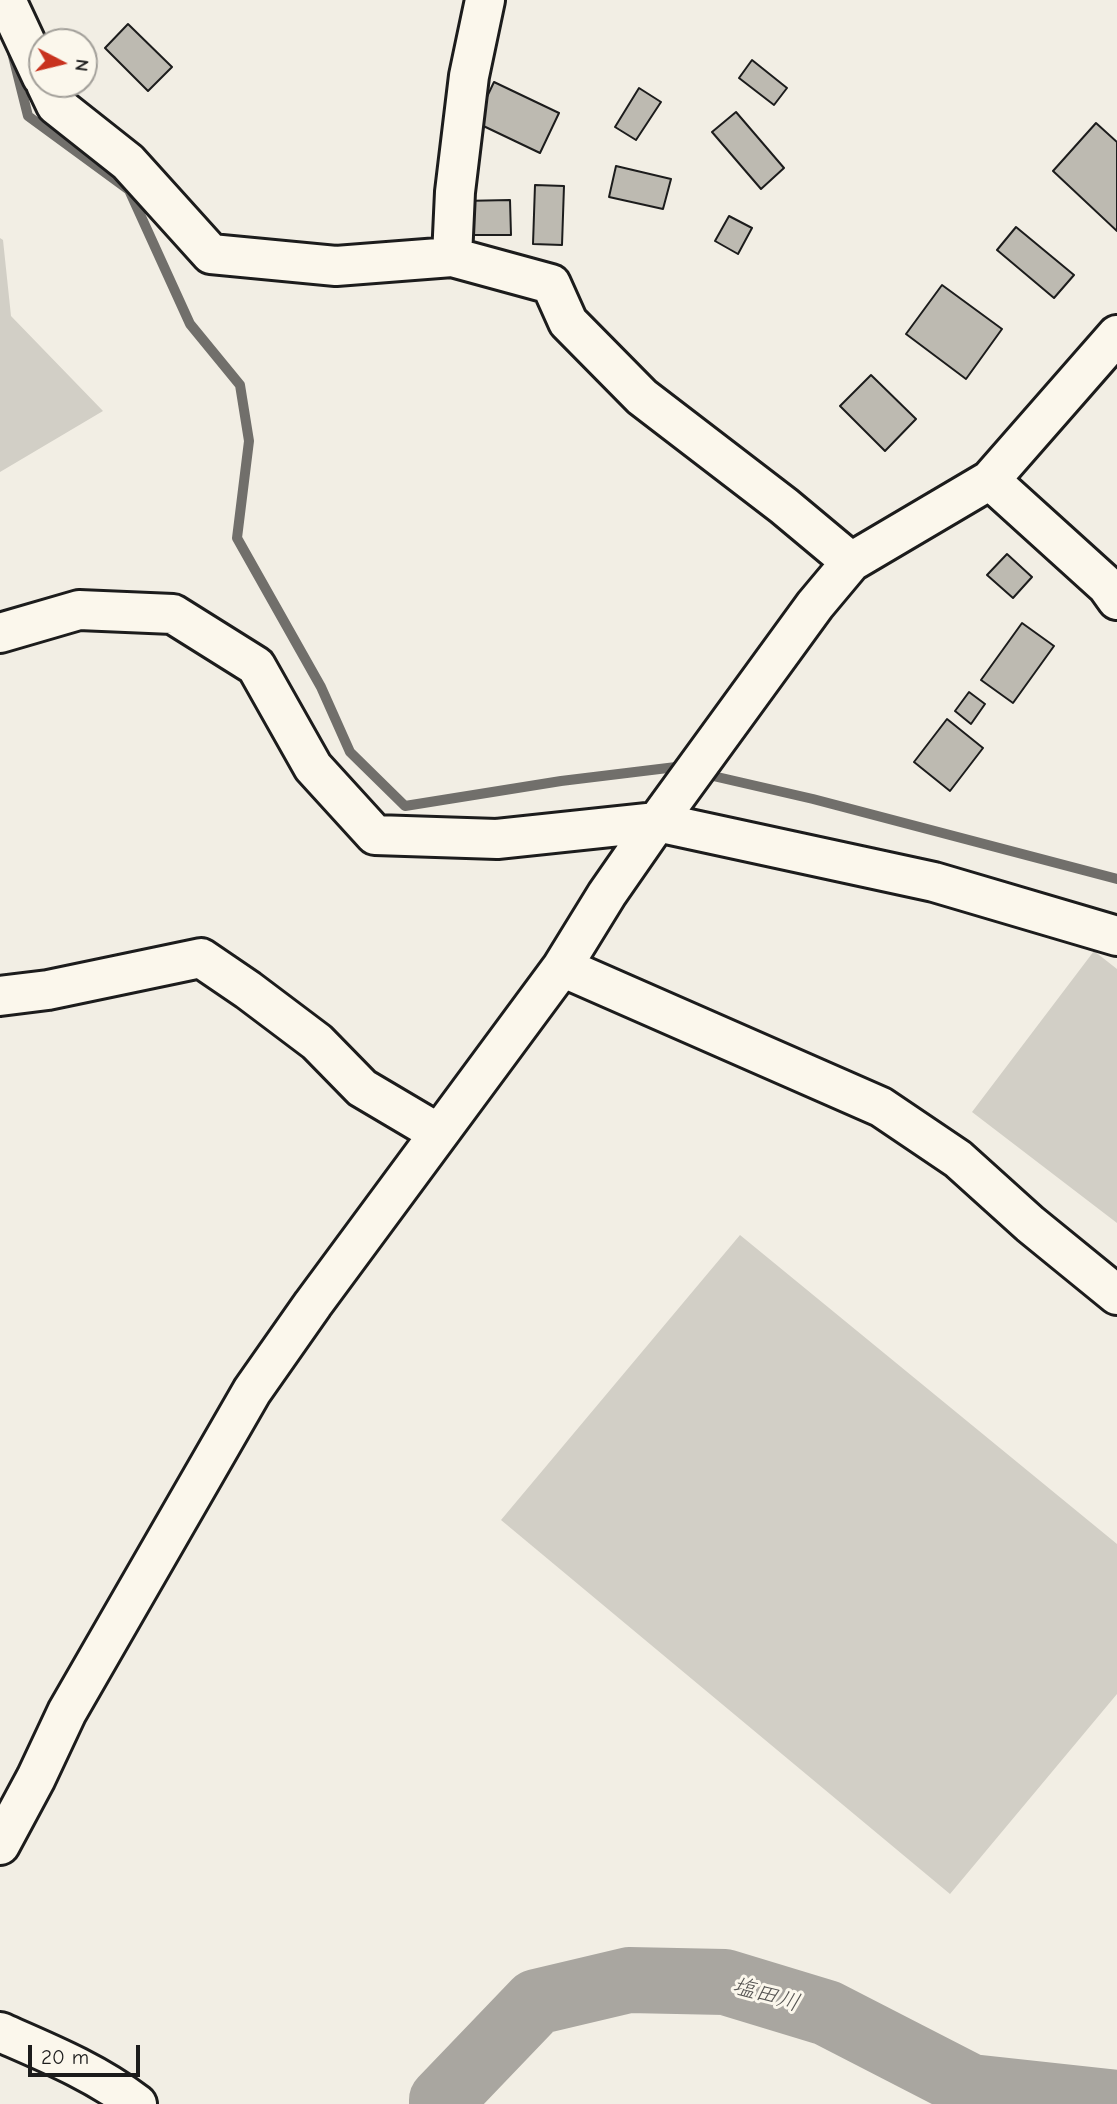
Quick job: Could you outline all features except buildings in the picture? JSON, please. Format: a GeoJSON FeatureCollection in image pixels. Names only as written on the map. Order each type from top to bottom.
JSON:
{"type":"FeatureCollection","features":[{"type":"Feature","properties":{"kind":"street"},"geometry":{"type":"LineString","coordinates":[[6,0],[28,47]]}},
{"type":"Feature","properties":{"kind":"street"},"geometry":{"type":"LineString","coordinates":[[452,257],[455,192],[469,76],[485,0]]}},
{"type":"Feature","properties":{"kind":"street"},"geometry":{"type":"LineString","coordinates":[[53,98],[56,105],[128,162],[211,254],[336,266],[452,257],[551,284],[568,322],[642,397],[784,506],[851,562]]}},
{"type":"Feature","properties":{"kind":"street"},"geometry":{"type":"LineString","coordinates":[[0,1845],[36,1778],[66,1712],[253,1391],[313,1304],[562,967],[607,894],[657,822],[816,605],[851,562],[990,480],[1117,335]]}},
{"type":"Feature","properties":{"kind":"street"},"geometry":{"type":"LineString","coordinates":[[990,480],[1107,586],[1117,600]]}},
{"type":"Feature","properties":{"kind":"street"},"geometry":{"type":"LineString","coordinates":[[0,633],[79,610],[173,614],[256,666],[313,767],[375,835],[497,839],[657,822],[934,882],[1117,936]]}},
{"type":"Feature","properties":{"kind":"street"},"geometry":{"type":"LineString","coordinates":[[0,996],[48,990],[201,958],[317,1042],[362,1088],[438,1133]]}},
{"type":"Feature","properties":{"kind":"street"},"geometry":{"type":"LineString","coordinates":[[562,967],[881,1107],[958,1159],[1030,1224],[1117,1295]]}},
{"type":"Feature","properties":{"kind":"street"},"geometry":{"type":"LineString","coordinates":[[0,2032],[87,2071],[111,2084],[136,2104]]}},
{"type":"Feature","properties":{"kind":"shaded area"},"geometry":{"type":"Polygon","coordinates":[[[0,238],[3,240],[11,316],[103,411],[0,472],[0,238]]]}},
{"type":"Feature","properties":{"kind":"shaded area"},"geometry":{"type":"Polygon","coordinates":[[[1094,951],[1117,969],[1117,1223],[972,1112],[1094,951]]]}},
{"type":"Feature","properties":{"kind":"shaded area"},"geometry":{"type":"Polygon","coordinates":[[[740,1235],[1117,1544],[1117,1694],[950,1894],[501,1520],[740,1235]]]}},
{"type":"Feature","properties":{"kind":"waterway"},"geometry":{"type":"LineString","coordinates":[[12,52],[28,116],[129,190],[190,324],[240,385],[249,441],[237,538],[321,687],[350,752],[405,806],[561,781],[676,767],[685,769]]}},
{"type":"Feature","properties":{"kind":"waterway"},"geometry":{"type":"LineString","coordinates":[[700,773],[813,799],[1117,879]]}},
{"type":"Feature","properties":{"kind":"waterway","name":"塩田川"},"geometry":{"type":"LineString","coordinates":[[442,2104],[442,2100],[536,2002],[629,1980],[725,1982],[827,2013],[971,2087],[1117,2103]]}}]}
